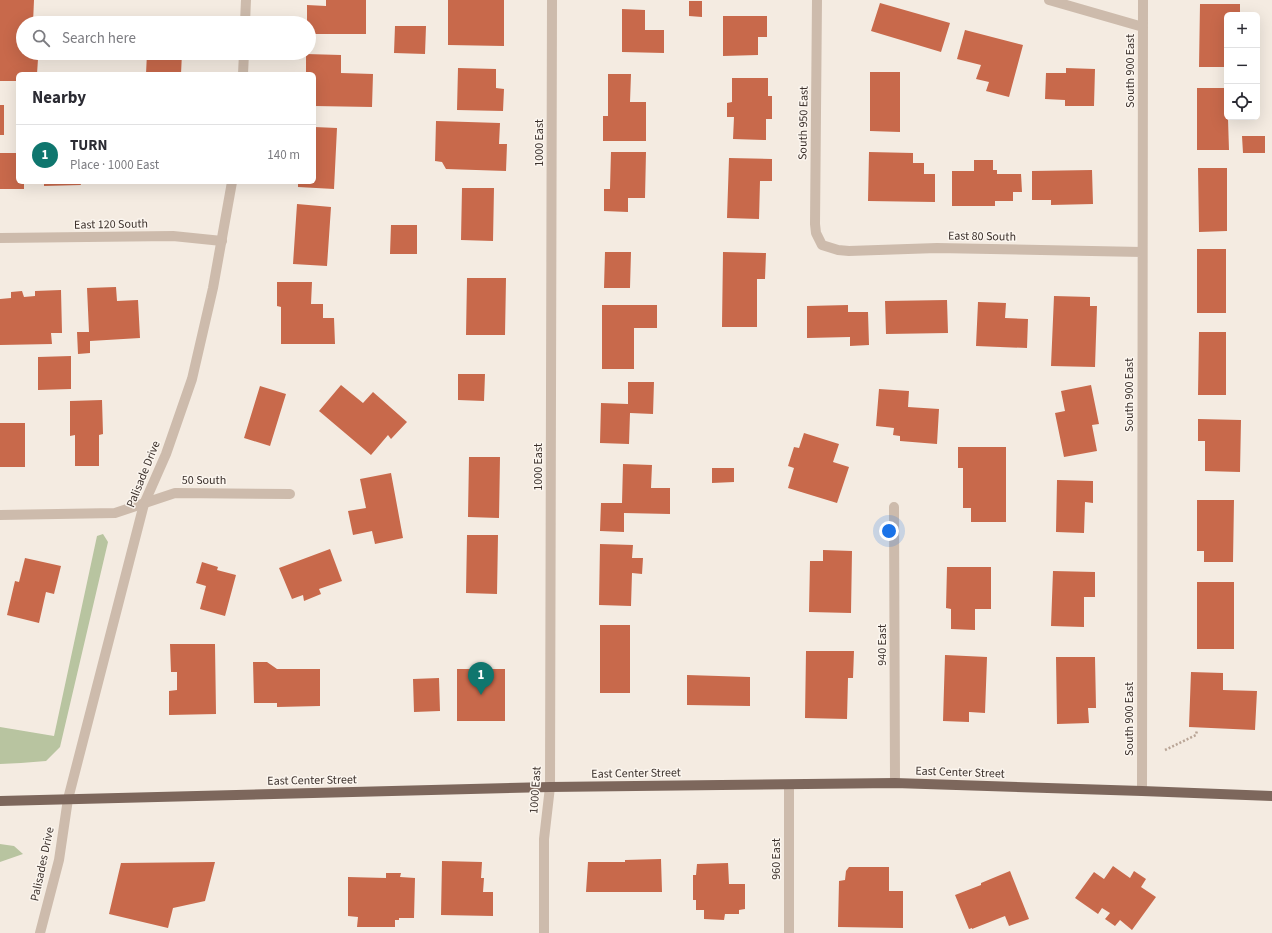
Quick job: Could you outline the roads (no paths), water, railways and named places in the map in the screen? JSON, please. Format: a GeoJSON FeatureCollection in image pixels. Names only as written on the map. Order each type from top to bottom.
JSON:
{"type":"FeatureCollection","features":[{"type":"Feature","properties":{"kind":"main road","name":"East Center Street"},"geometry":{"type":"LineString","coordinates":[[0,801],[550,787],[896,783],[1272,796]]}},
{"type":"Feature","properties":{"kind":"street"},"geometry":{"type":"LineString","coordinates":[[245,16],[246,0]]}},
{"type":"Feature","properties":{"kind":"street","name":"1000 East"},"geometry":{"type":"LineString","coordinates":[[544,933],[544,839],[550,787],[552,0]]}},
{"type":"Feature","properties":{"kind":"street","name":"South 950 East"},"geometry":{"type":"LineString","coordinates":[[817,0],[815,224],[816,233],[822,245]]}},
{"type":"Feature","properties":{"kind":"street"},"geometry":{"type":"LineString","coordinates":[[1048,0],[1143,27]]}},
{"type":"Feature","properties":{"kind":"street","name":"South 900 East"},"geometry":{"type":"LineString","coordinates":[[1142,791],[1143,0]]}},
{"type":"Feature","properties":{"kind":"street"},"geometry":{"type":"LineString","coordinates":[[243,72],[244,60]]}},
{"type":"Feature","properties":{"kind":"street","name":"Palisade Drive"},"geometry":{"type":"LineString","coordinates":[[68,799],[144,504],[166,454],[189,390],[204,328],[222,241],[232,184]]}},
{"type":"Feature","properties":{"kind":"street","name":"East 120 South"},"geometry":{"type":"LineString","coordinates":[[0,238],[173,236],[222,241]]}},
{"type":"Feature","properties":{"kind":"street","name":"East 80 South"},"geometry":{"type":"LineString","coordinates":[[822,245],[838,250],[849,251],[937,248],[1142,252]]}},
{"type":"Feature","properties":{"kind":"street","name":"50 South"},"geometry":{"type":"LineString","coordinates":[[0,515],[115,513],[175,493],[290,494]]}},
{"type":"Feature","properties":{"kind":"street","name":"940 East"},"geometry":{"type":"LineString","coordinates":[[894,507],[896,783]]}},
{"type":"Feature","properties":{"kind":"street","name":"960 East"},"geometry":{"type":"LineString","coordinates":[[789,785],[789,933]]}},
{"type":"Feature","properties":{"kind":"street","name":"Palisades Drive"},"geometry":{"type":"LineString","coordinates":[[40,933],[59,860],[68,799]]}},
{"type":"Feature","properties":{"kind":"place","name":"TURN"},"geometry":{"type":"Point","coordinates":[481,695]}}]}
